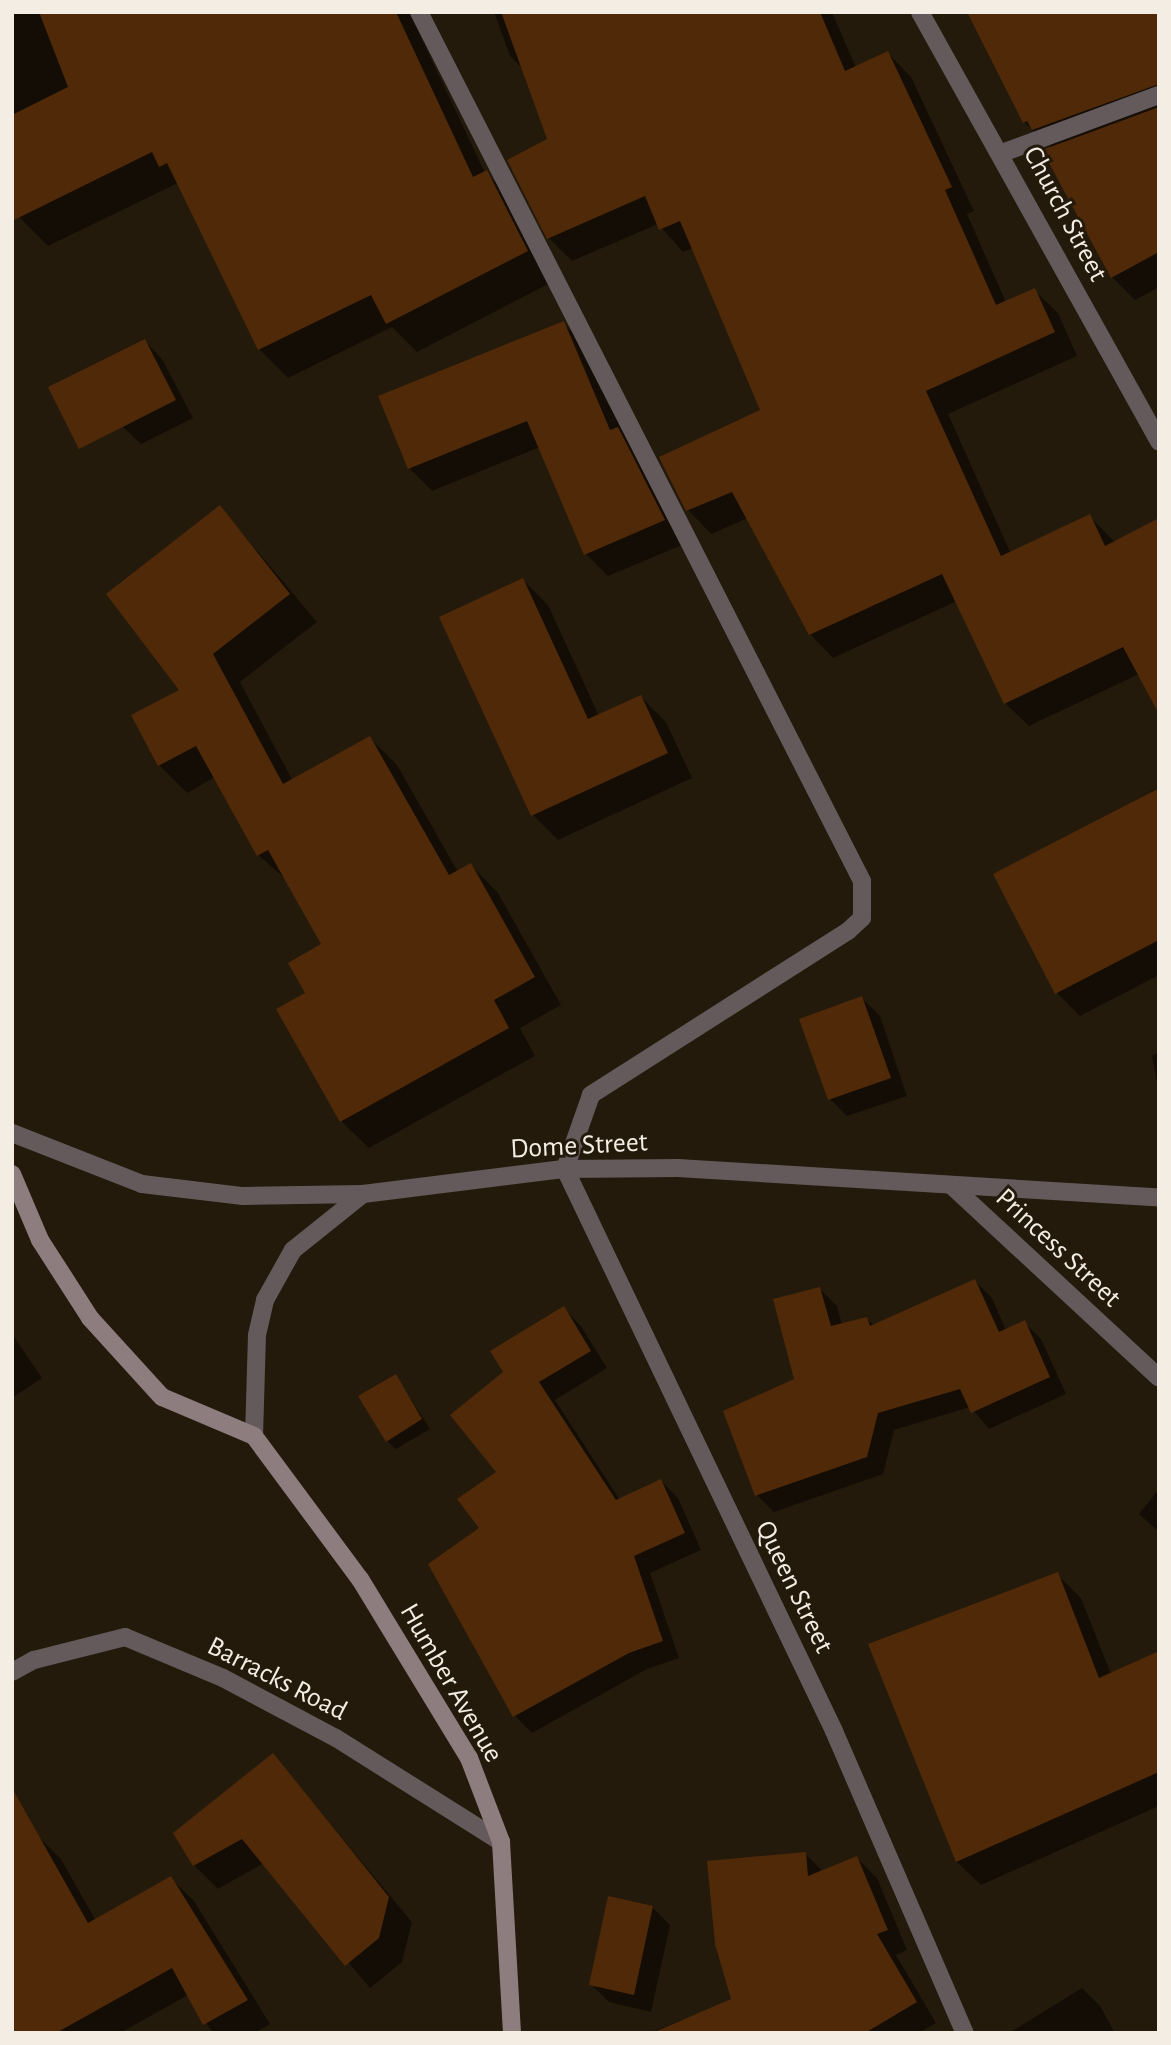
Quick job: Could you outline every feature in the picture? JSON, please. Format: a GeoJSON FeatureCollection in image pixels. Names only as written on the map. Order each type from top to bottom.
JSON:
{"type":"FeatureCollection","features":[{"type":"Feature","properties":{"kind":"main road"},"geometry":{"type":"LineString","coordinates":[[12,1174],[40,1240],[90,1318],[162,1397],[254,1436]]}},
{"type":"Feature","properties":{"kind":"main road","name":"Humber Avenue"},"geometry":{"type":"LineString","coordinates":[[254,1436],[360,1579],[469,1758],[501,1842],[512,2033]]}},
{"type":"Feature","properties":{"kind":"street"},"geometry":{"type":"LineString","coordinates":[[419,12],[862,881],[862,918],[848,932],[591,1095],[565,1169]]}},
{"type":"Feature","properties":{"kind":"street","name":"Church Street"},"geometry":{"type":"LineString","coordinates":[[920,12],[1002,153],[1159,442]]}},
{"type":"Feature","properties":{"kind":"street"},"geometry":{"type":"LineString","coordinates":[[1002,153],[1159,95]]}},
{"type":"Feature","properties":{"kind":"street","name":"Dome Street"},"geometry":{"type":"LineString","coordinates":[[12,1133],[142,1184],[243,1196],[363,1194],[565,1169],[678,1168],[1159,1197]]}},
{"type":"Feature","properties":{"kind":"street","name":"Queen Street"},"geometry":{"type":"LineString","coordinates":[[565,1169],[834,1731],[965,2033]]}},
{"type":"Feature","properties":{"kind":"street","name":"Princess Street"},"geometry":{"type":"LineString","coordinates":[[953,1186],[1159,1378]]}},
{"type":"Feature","properties":{"kind":"street"},"geometry":{"type":"LineString","coordinates":[[254,1436],[257,1335],[265,1300],[293,1250],[363,1194]]}},
{"type":"Feature","properties":{"kind":"street","name":"Barracks Road"},"geometry":{"type":"LineString","coordinates":[[12,1672],[34,1660],[125,1637],[223,1678],[337,1738],[501,1842]]}},
{"type":"Feature","properties":{"kind":"building"},"geometry":{"type":"Polygon","coordinates":[[[39,12],[396,12],[473,177],[487,170],[528,251],[386,324],[371,295],[258,350],[167,163],[159,167],[152,152],[12,221],[12,115],[68,87],[39,12]]]}},
{"type":"Feature","properties":{"kind":"building"},"geometry":{"type":"Polygon","coordinates":[[[501,12],[820,12],[845,71],[888,51],[952,187],[945,190],[996,305],[1035,288],[1055,332],[926,391],[1001,556],[1090,514],[1105,546],[1159,518],[1159,714],[1123,647],[1004,704],[942,574],[809,635],[732,492],[686,511],[659,457],[760,410],[680,221],[659,230],[645,196],[547,239],[507,160],[547,139],[501,12]]]}},
{"type":"Feature","properties":{"kind":"building"},"geometry":{"type":"Polygon","coordinates":[[[967,12],[1159,12],[1159,84],[1032,130],[1027,121],[1023,123],[967,12]]]}},
{"type":"Feature","properties":{"kind":"building"},"geometry":{"type":"Polygon","coordinates":[[[1159,107],[1159,252],[1111,278],[1042,150],[1159,107]]]}},
{"type":"Feature","properties":{"kind":"building"},"geometry":{"type":"Polygon","coordinates":[[[564,321],[610,430],[618,427],[665,520],[584,555],[527,421],[408,469],[378,396],[564,321]]]}},
{"type":"Feature","properties":{"kind":"building"},"geometry":{"type":"Polygon","coordinates":[[[145,339],[176,400],[79,449],[48,387],[145,339]]]}},
{"type":"Feature","properties":{"kind":"building"},"geometry":{"type":"Polygon","coordinates":[[[220,505],[290,594],[213,654],[283,784],[370,736],[449,875],[471,863],[535,977],[494,1000],[509,1028],[340,1122],[276,1009],[305,993],[288,963],[321,944],[268,850],[257,856],[196,746],[158,766],[131,715],[179,690],[106,594],[220,505]]]}},
{"type":"Feature","properties":{"kind":"building"},"geometry":{"type":"Polygon","coordinates":[[[523,578],[588,719],[641,695],[668,753],[531,816],[439,617],[523,578]]]}},
{"type":"Feature","properties":{"kind":"building"},"geometry":{"type":"Polygon","coordinates":[[[1159,788],[1159,940],[1055,994],[993,874],[1159,788]]]}},
{"type":"Feature","properties":{"kind":"building"},"geometry":{"type":"Polygon","coordinates":[[[862,996],[891,1078],[828,1100],[799,1019],[862,996]]]}},
{"type":"Feature","properties":{"kind":"building"},"geometry":{"type":"Polygon","coordinates":[[[975,1279],[999,1332],[1025,1320],[1050,1377],[971,1413],[960,1389],[878,1413],[867,1457],[755,1496],[723,1411],[794,1379],[773,1299],[820,1287],[831,1326],[867,1317],[870,1326],[975,1279]]]}},
{"type":"Feature","properties":{"kind":"building"},"geometry":{"type":"Polygon","coordinates":[[[564,1306],[591,1351],[539,1382],[616,1500],[661,1479],[685,1533],[634,1556],[663,1641],[629,1653],[513,1717],[428,1564],[479,1528],[457,1499],[496,1472],[450,1415],[503,1372],[490,1351],[564,1306]]]}},
{"type":"Feature","properties":{"kind":"building"},"geometry":{"type":"Polygon","coordinates":[[[396,1374],[422,1419],[386,1442],[358,1396],[396,1374]]]}},
{"type":"Feature","properties":{"kind":"building"},"geometry":{"type":"Polygon","coordinates":[[[1058,1572],[1099,1678],[1159,1651],[1159,1772],[956,1862],[868,1644],[1058,1572]]]}},
{"type":"Feature","properties":{"kind":"building"},"geometry":{"type":"Polygon","coordinates":[[[273,1753],[389,1897],[379,1938],[345,1966],[242,1839],[193,1866],[173,1833],[273,1753]]]}},
{"type":"Feature","properties":{"kind":"building"},"geometry":{"type":"Polygon","coordinates":[[[12,1788],[88,1923],[171,1876],[248,2000],[203,2025],[172,1968],[56,2033],[12,2033],[12,1788]]]}},
{"type":"Feature","properties":{"kind":"building"},"geometry":{"type":"Polygon","coordinates":[[[806,1852],[808,1876],[857,1856],[888,1930],[877,1934],[917,2002],[865,2033],[652,2033],[731,1999],[715,1944],[707,1861],[806,1852]]]}},
{"type":"Feature","properties":{"kind":"building"},"geometry":{"type":"Polygon","coordinates":[[[608,1896],[653,1906],[634,1995],[589,1985],[608,1896]]]}}]}
